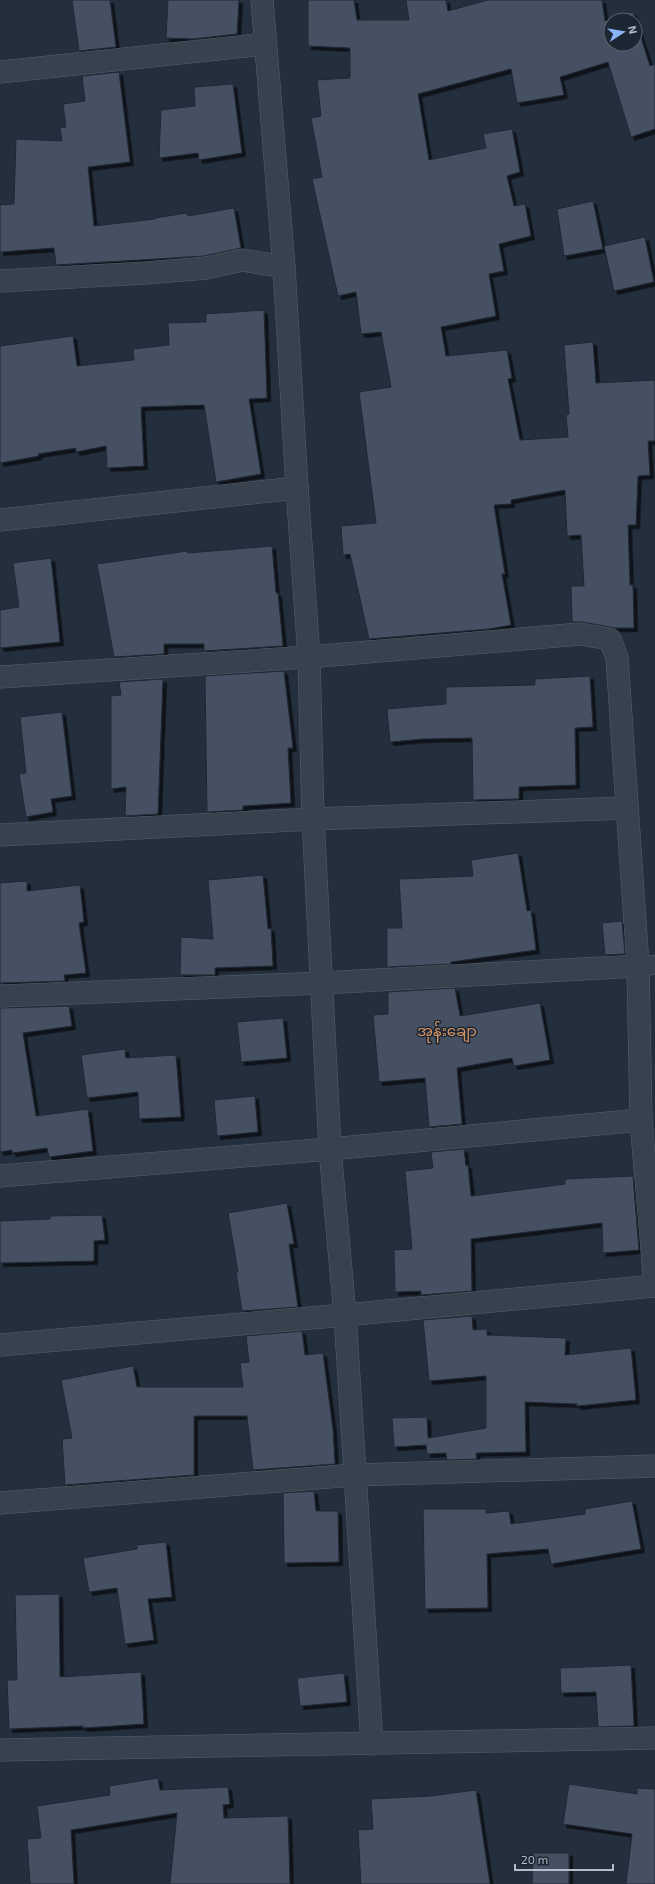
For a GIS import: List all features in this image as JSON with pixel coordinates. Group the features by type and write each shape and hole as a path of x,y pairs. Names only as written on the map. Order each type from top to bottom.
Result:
{"street":[{"path":"262,0 284,267 309,657 313,819 330,1149 345,1315 372,1744"},
{"path":"0,72 265,44"},
{"path":"0,281 145,274 206,268 242,260 284,267"},
{"path":"0,520 297,488"},
{"path":"0,678 309,657 580,634 610,639 617,658 627,808 647,965 641,1120 655,1286 0,1345"},
{"path":"0,835 313,819 627,808"},
{"path":"0,996 322,983 647,965"},
{"path":"0,1176 330,1149 641,1120"},
{"path":"0,1503 354,1475 655,1466"},
{"path":"0,1750 655,1738"}],"building":[{"path":"72,0 110,0 116,47 79,51"},
{"path":"168,0 239,0 237,34 193,39 166,38"},
{"path":"308,0 354,0 357,20 409,20 406,0 446,0 448,11 488,0 602,0 604,12 603,52 643,52 643,44 650,66 655,64 655,129 631,137 608,62 560,77 564,95 517,103 511,69 418,94 429,160 486,148 483,134 512,129 520,172 507,176 514,206 525,204 531,236 499,244 504,271 489,274 496,316 441,327 446,356 507,350 512,378 508,379 520,440 568,437 566,415 569,414 564,345 593,342 596,383 655,380 655,441 648,441 650,475 638,476 636,525 628,525 630,585 633,585 634,628 616,628 582,622 572,622 571,586 584,586 581,535 567,536 565,490 511,500 511,504 494,505 505,574 502,574 511,625 489,629 369,639 350,554 343,555 341,526 376,523 359,392 391,387 381,332 361,334 356,292 338,296 312,179 322,177 311,118 321,116 317,80 350,78 350,48 308,46"},
{"path":"119,72 130,162 88,167 94,226 155,219 187,213 188,216 234,208 241,248 204,256 56,265 54,248 0,252 0,205 14,204 16,139 62,141 60,128 66,127 63,104 85,101 82,76"},
{"path":"233,84 242,153 199,160 198,153 159,158 161,110 195,106 194,87"},
{"path":"593,201 603,249 564,256 557,209"},
{"path":"645,237 654,282 614,291 604,246"},
{"path":"264,310 267,398 249,399 261,474 216,482 204,405 141,407 144,466 107,468 106,446 76,452 76,448 38,454 39,456 0,463 0,346 73,336 77,366 134,360 133,349 169,345 168,323 206,322 206,314"},
{"path":"272,546 283,646 204,651 204,644 164,644 164,654 114,657 97,564 187,551 188,553"},
{"path":"51,558 60,642 0,648 0,610 19,607 13,563"},
{"path":"284,671 293,748 288,748 291,803 243,806 243,810 207,812 205,676"},
{"path":"590,676 593,727 575,728 576,785 519,787 519,799 473,800 472,738 423,739 390,742 387,709 446,704 446,687 535,685 535,679"},
{"path":"163,679 158,814 125,816 126,787 111,789 111,696 121,695 119,682"},
{"path":"62,712 72,796 51,799 53,812 26,817 19,774 26,773 20,717"},
{"path":"518,853 527,911 531,910 536,950 451,962 451,964 387,967 387,928 402,928 399,879 473,876 471,860"},
{"path":"263,875 268,929 271,928 273,966 215,968 215,975 180,975 181,937 213,939 208,880"},
{"path":"27,881 27,891 80,885 84,922 79,923 86,973 64,975 65,981 0,983 0,883"},
{"path":"622,921 625,954 605,955 602,923"},
{"path":"455,988 460,1016 540,1003 550,1060 514,1066 512,1058 457,1068 462,1124 429,1127 425,1078 379,1082 373,1015 388,1014 388,992"},
{"path":"69,1006 72,1026 23,1033 36,1116 88,1109 93,1151 49,1157 47,1148 12,1153 12,1150 0,1152 0,1008"},
{"path":"283,1018 287,1058 241,1062 237,1022"},
{"path":"125,1049 126,1058 176,1055 181,1117 139,1119 138,1092 87,1098 81,1055"},
{"path":"255,1096 258,1132 217,1136 214,1100"},
{"path":"464,1149 466,1166 468,1165 471,1196 565,1184 565,1179 633,1176 639,1250 603,1253 602,1223 471,1239 472,1291 421,1295 421,1291 395,1292 394,1250 412,1249 405,1171 433,1168 431,1152"},
{"path":"287,1203 294,1244 289,1244 298,1307 242,1311 236,1272 238,1272 228,1213"},
{"path":"102,1215 105,1240 94,1241 94,1261 0,1263 0,1221 50,1219 50,1216"},
{"path":"472,1316 473,1330 487,1329 487,1335 566,1338 565,1355 631,1348 636,1400 577,1406 577,1404 525,1402 526,1452 476,1453 477,1459 447,1460 446,1453 427,1454 426,1445 394,1447 392,1418 427,1417 428,1438 486,1428 486,1376 429,1381 423,1320"},
{"path":"302,1331 305,1355 323,1353 333,1430 335,1464 253,1470 247,1416 194,1416 194,1475 65,1485 62,1439 72,1438 61,1380 133,1366 137,1387 243,1387 240,1363 249,1362 246,1336"},
{"path":"314,1491 316,1511 338,1511 339,1562 284,1563 283,1493"},
{"path":"632,1501 641,1549 551,1564 548,1549 487,1554 488,1608 425,1609 423,1509 486,1509 486,1513 509,1511 511,1524 585,1514 585,1509"},
{"path":"166,1542 172,1597 148,1599 154,1640 125,1644 117,1588 89,1592 83,1558 137,1549 137,1545"},
{"path":"59,1594 60,1677 141,1672 144,1724 83,1728 83,1726 9,1729 7,1680 17,1680 15,1595"},
{"path":"631,1665 634,1726 598,1727 596,1692 561,1693 560,1668"},
{"path":"344,1673 347,1702 300,1706 297,1678"},
{"path":"158,1778 160,1790 228,1787 230,1804 223,1805 224,1818 288,1816 290,1884 170,1884 177,1813 71,1830 74,1884 30,1884 27,1839 41,1838 37,1806 110,1795 109,1786"},
{"path":"569,1784 637,1794 637,1788 655,1789 655,1884 626,1884 632,1834 563,1824"},
{"path":"476,1790 490,1884 361,1884 358,1830 373,1829 371,1799 430,1796"},
{"path":"533,1853 569,1853 569,1884 532,1884"}],"district":[{"name":"အုန်းချော","path":"447,1030"}]}
